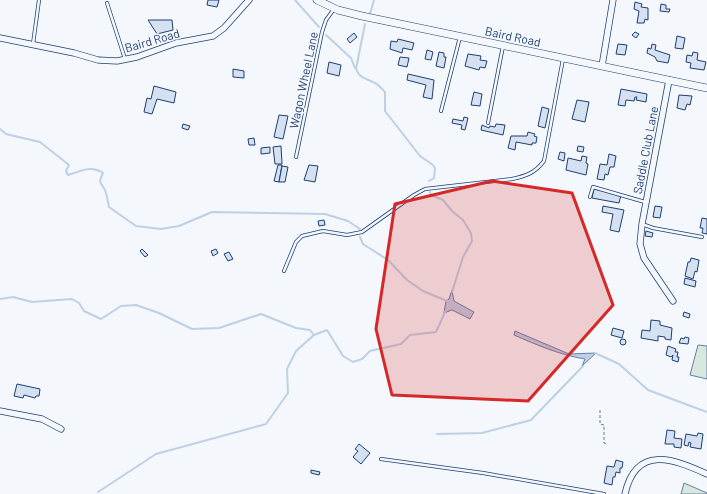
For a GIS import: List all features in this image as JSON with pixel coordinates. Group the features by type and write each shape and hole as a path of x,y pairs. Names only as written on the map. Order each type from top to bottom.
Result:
{"street":[{"name":"Baird Road","path":"0,38 98,60 125,59 137,57 176,43 213,36 224,28 249,0"},
{"name":"Baird Road","path":"317,0 334,9 362,16 707,88"},
{"path":"602,66 613,0"},
{"name":"Saddle Club Lane","path":"669,80 642,224 640,244 644,258 673,301"},
{"path":"0,411 42,419 61,429"},
{"path":"625,494 627,486 638,469 646,463 656,459 680,462 707,474"}],"lane":[{"path":"33,45 39,0"},
{"path":"107,4 125,59"},
{"name":"Wagon Wheel Lane","path":"296,157 322,32 326,20 334,9"},
{"path":"441,111 460,37"},
{"path":"488,123 503,46"},
{"path":"284,272 296,242 302,236 323,231 347,235 362,232 414,195 425,189 512,179 525,176 538,169 544,161 563,58"},
{"path":"590,197 593,187 646,202"},
{"path":"642,224 653,228 702,237"},
{"path":"381,459 483,473 604,494"}],"path":[{"path":"600,410 600,424 604,425 604,443 607,444"}],"highlighted area":[{"path":"492,181 572,193 613,305 528,401 392,395 376,329 395,204"}],"shaded area":[{"path":"698,345 707,346 707,379 690,375"},
{"path":"684,483 707,493 707,494 681,494"}],"water":[{"path":"452,290 454,301 474,312 470,319 452,310 444,313 446,301 449,299"},
{"path":"515,331 569,354 596,353 582,366 585,359 540,346 514,335"}],"building":[{"path":"208,0 219,0 217,7 207,5"},
{"path":"635,2 642,4 641,7 648,8 648,20 645,19 644,23 637,23 639,11 634,9"},
{"path":"661,4 666,5 666,9 670,9 669,12 660,11"},
{"path":"148,20 172,20 173,30 157,34"},
{"path":"635,32 639,34 636,38 632,35"},
{"path":"354,33 357,37 350,43 347,39"},
{"path":"677,36 685,38 683,49 675,48"},
{"path":"398,39 414,43 412,50 403,48 402,53 390,49 391,41 397,42"},
{"path":"618,44 627,45 625,55 616,54"},
{"path":"652,44 656,45 655,50 670,55 668,63 657,61 655,57 647,53 648,48 651,49"},
{"path":"427,50 433,52 431,60 425,59"},
{"path":"439,52 444,53 444,57 446,57 444,68 436,66"},
{"path":"693,52 698,53 697,60 706,62 704,70 690,68 691,63 686,62 687,55 692,56"},
{"path":"468,54 481,56 480,60 487,61 485,68 480,67 479,70 465,66"},
{"path":"400,57 409,58 407,67 398,65"},
{"path":"329,62 341,65 339,76 327,73"},
{"path":"233,69 244,71 244,78 233,77"},
{"path":"408,74 434,80 432,99 423,97 426,85 407,80"},
{"path":"154,86 176,92 174,103 157,99 152,114 144,112 147,98 151,99"},
{"path":"621,89 647,94 646,102 636,100 637,97 635,97 634,101 626,100 625,106 618,105"},
{"path":"474,92 482,94 480,106 471,105"},
{"path":"679,95 692,96 690,105 687,104 685,110 677,108"},
{"path":"577,100 589,102 585,122 572,119"},
{"path":"542,107 549,109 545,128 538,126"},
{"path":"279,115 288,116 283,139 274,137"},
{"path":"464,117 468,118 465,130 461,129 462,125 452,123 453,119 463,121"},
{"path":"183,124 190,126 188,130 182,128"},
{"path":"496,124 505,125 503,135 481,130 482,125 489,128 490,126 495,127"},
{"path":"528,132 535,134 534,136 537,137 536,143 532,143 532,145 516,142 515,150 508,148 511,136 527,136"},
{"path":"254,138 255,145 249,145 248,139"},
{"path":"281,146 282,164 275,164 273,147"},
{"path":"578,146 584,147 583,152 577,151"},
{"path":"270,147 270,153 261,154 261,148"},
{"path":"560,152 565,153 564,161 558,159"},
{"path":"609,154 616,156 614,167 610,167 608,175 605,174 604,180 597,179 600,164 607,165"},
{"path":"582,156 587,157 586,163 588,164 586,175 566,170 568,158 581,161"},
{"path":"278,165 282,165 279,182 274,181"},
{"path":"309,165 318,166 315,182 304,180"},
{"path":"282,166 288,167 285,182 279,182"},
{"path":"594,189 621,195 619,203 592,198"},
{"path":"603,206 624,210 619,232 610,230 613,214 602,212"},
{"path":"655,206 662,207 660,218 653,217"},
{"path":"702,218 707,219 707,234 702,233 703,228 700,228"},
{"path":"324,220 325,225 319,226 318,221"},
{"path":"646,231 653,233 652,237 645,236"},
{"path":"142,249 148,255 145,257 140,251"},
{"path":"216,249 218,253 213,256 211,251"},
{"path":"229,252 233,259 228,261 224,254"},
{"path":"691,258 699,260 697,272 695,271 693,279 685,276 688,262 690,262"},
{"path":"685,278 696,281 695,287 684,284"},
{"path":"684,312 690,314 689,318 683,316"},
{"path":"651,320 660,321 660,325 672,328 671,340 658,336 658,341 641,338 642,330 650,331"},
{"path":"613,328 624,331 622,338 611,335"},
{"path":"685,337 689,338 688,344 679,343 681,338 684,339"},
{"path":"623,339 626,342 623,345 620,342"},
{"path":"668,346 676,349 675,352 678,352 678,362 672,360 673,355 671,357 666,355"},
{"path":"17,384 40,389 39,396 36,396 35,398 24,395 23,398 14,396"},
{"path":"667,430 675,431 674,438 682,439 681,448 674,447 674,444 665,444"},
{"path":"698,433 703,434 701,449 690,447 691,443 689,442 688,446 684,445 686,434 697,436"},
{"path":"359,444 370,453 361,464 353,457 358,451 355,449"},
{"path":"616,460 623,462 622,468 620,468 620,473 616,472 615,477 613,477 612,485 604,483 607,466 614,467"},
{"path":"311,470 320,472 319,475 311,473"}],"waterway":[{"path":"295,0 319,27"},
{"path":"370,14 374,0"},
{"path":"365,24 356,69 361,77 376,84 385,92 385,111 420,156 435,168 434,178 429,181"},
{"path":"326,35 351,58 355,68"},
{"path":"0,129 6,134 40,142 69,165 66,171 68,175 90,169 103,173 100,182 106,192 109,207 136,226 161,229 179,226 212,212 325,214 348,221 360,229"},
{"path":"430,192 431,195 443,200 452,211 463,220 471,233 472,241 463,257 452,292"},
{"path":"360,237 363,244 388,260 407,280 423,291 447,301"},
{"path":"0,299 13,297 32,302 72,299 79,303 84,311 101,319 121,306 136,305 159,313 192,329 219,328 261,314 296,328 310,330 314,335"},
{"path":"98,492 156,454 266,424 288,393 287,369 296,351 314,335 327,330 343,356 353,362 362,359 370,351 401,344 410,335 436,332 446,310"},
{"path":"595,353 619,364 648,390 707,412"},
{"path":"437,434 482,433 531,420 583,366"}]}
